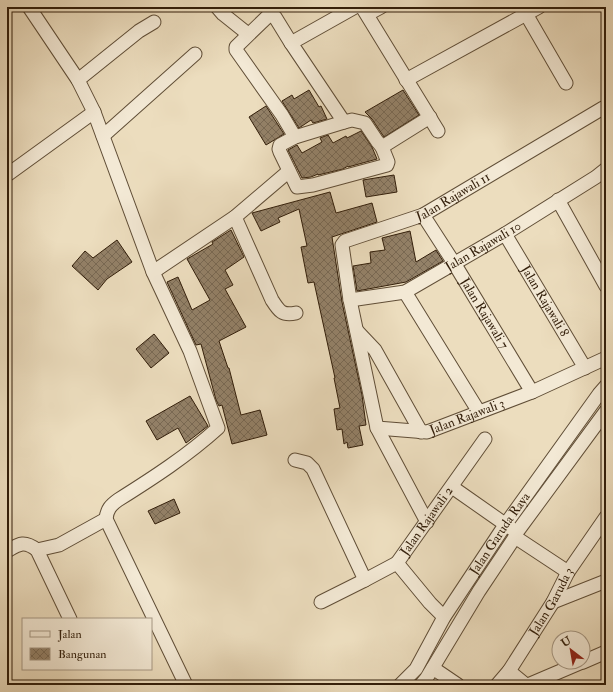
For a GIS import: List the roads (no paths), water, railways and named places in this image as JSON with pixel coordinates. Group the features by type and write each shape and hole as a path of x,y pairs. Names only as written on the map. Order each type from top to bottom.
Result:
{"street":[{"path":"29,7 78,80 94,112 153,272 190,351 218,428 164,470 114,502 106,512 106,519 186,685"},
{"path":"217,7 223,14 248,34"},
{"path":"291,43 355,7"},
{"path":"382,7 365,11 438,131"},
{"path":"406,80 524,10 539,7"},
{"path":"524,10 566,83"},
{"path":"295,137 282,115 236,50 238,44 268,16 271,15 275,17 344,122"},
{"path":"78,80 154,22"},
{"path":"103,136 195,54"},
{"name":"Jalan Rajawali 11","path":"350,300 342,245 343,243 422,215 603,108 606,108"},
{"path":"7,175 94,112"},
{"path":"382,147 430,117"},
{"path":"352,120 365,123 382,147 388,162 387,165 313,185 297,187 279,149 280,145 295,137 352,120"},
{"name":"Jalan Rajawali 10","path":"350,300 405,292 505,234 596,177 606,169"},
{"path":"153,272 235,216 289,171"},
{"path":"558,200 606,286"},
{"name":"Jalan Rajawali 7","path":"422,215 454,264 532,392"},
{"path":"235,216 272,300 280,311 289,314 296,313"},
{"name":"Jalan Rajawali 8","path":"505,234 585,368"},
{"path":"405,292 478,412"},
{"path":"350,300 377,428 426,522"},
{"path":"356,329 375,350 421,432"},
{"name":"Jalan Rajawali 3","path":"377,428 427,432 532,392 606,358"},
{"path":"364,368 371,364 377,363 384,365"},
{"name":"Jalan Garuda Raya","path":"400,685 416,669 444,617 505,525 606,386"},
{"name":"Jalan Garuda Raya","path":"421,685 433,668 479,591 516,535 606,411"},
{"name":"Jalan Rajawali 2","path":"444,617 396,563 485,439"},
{"path":"295,460 307,463 313,469 365,580"},
{"path":"452,486 505,525 516,535 568,572"},
{"name":"Jalan Garuda 3","path":"497,685 509,671 553,602 568,572 606,517"},
{"path":"37,550 59,545 106,519"},
{"path":"7,551 20,544 29,544 37,550 70,618"},
{"path":"321,602 396,563"},
{"path":"553,602 606,581"},
{"path":"591,658 606,652"},
{"path":"433,668 458,685"},
{"path":"509,671 527,685 563,670"}]}
